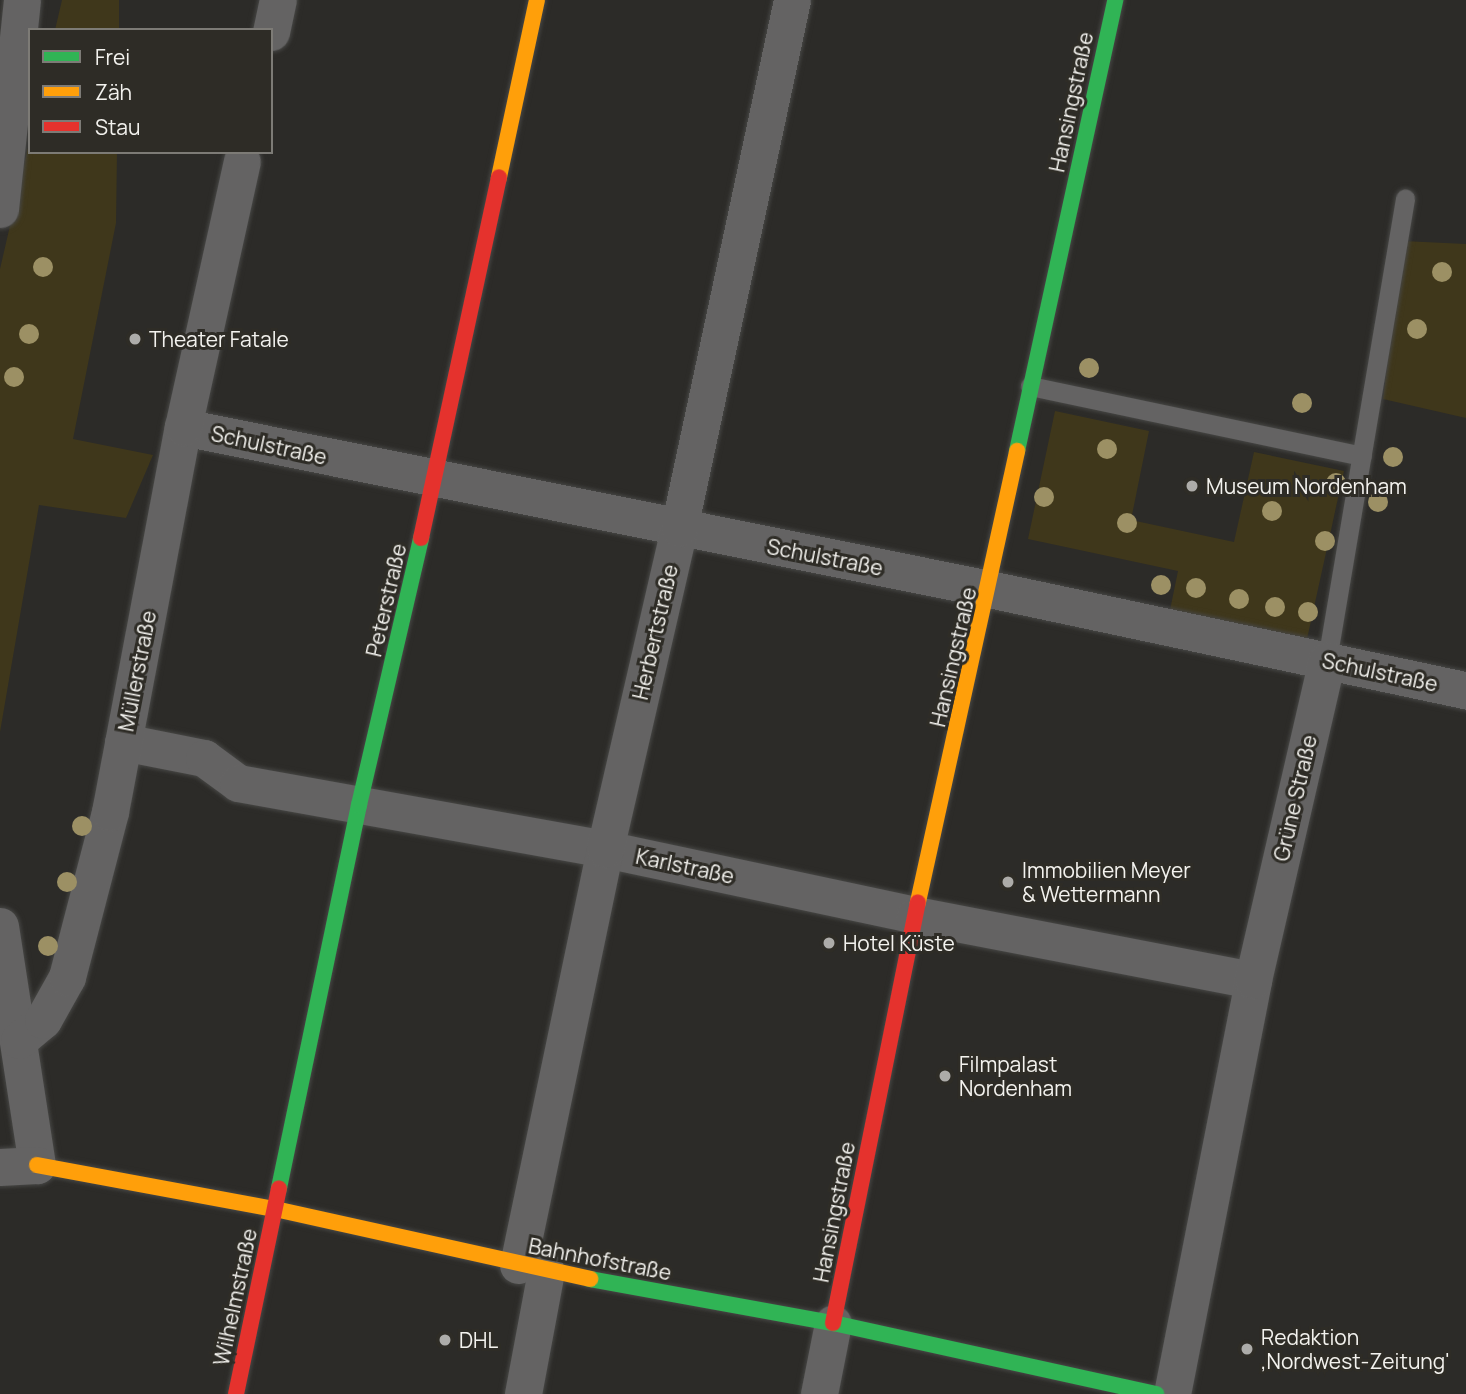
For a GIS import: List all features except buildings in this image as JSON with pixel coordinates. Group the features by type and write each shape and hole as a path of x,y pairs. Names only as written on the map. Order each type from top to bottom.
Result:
{"street":[{"path":"0,209 22,0"},
{"path":"272,28 278,0"},
{"name":"Peterstraße","path":"275,1209 359,805 435,480 537,0"},
{"name":"Herbertstraße","path":"523,1394 532,1268 605,849 679,528 792,0"},
{"name":"Hansingstraße","path":"833,1323 915,915 989,589 1030,386 1115,0"},
{"name":"Müllerstraße","path":"19,1040 43,1020 66,978 110,812 183,427 242,162"},
{"name":"Schulstraße","path":"183,427 435,480 989,589 1466,690"},
{"name":"Grüne Straße","path":"1172,1394 1253,980 1327,660"},
{"name":"Karlstraße","path":"123,742 204,758 237,783 605,849 915,915 1253,980"},
{"path":"0,926 37,1165 0,1167"},
{"name":"Bahnhofstraße","path":"37,1165 275,1209 532,1268 833,1323 1156,1394"},
{"name":"Wilhelmstraße","path":"236,1394 275,1209"},
{"path":"819,1394 833,1323"}],"lane":[{"name":"Grüne Straße","path":"1327,660 1405,199"},
{"path":"1030,386 1362,456"}],"shaded area":[{"path":"62,0 119,0 119,28 55,28"},
{"path":"28,148 28,154 117,154 116,223 73,439 153,455 126,518 39,505 0,732 0,269"},
{"path":"1403,241 1466,244 1466,418 1383,399"},
{"path":"1055,411 1149,431 1131,520 1234,542 1254,452 1344,471 1307,639 1170,610 1178,571 1028,539"}],"traffic: fast":[{"path":"1017,451 1115,0"},
{"path":"279,1188 359,805 421,538"},
{"path":"590,1279 833,1323 1156,1394"}],"traffic: slow":[{"path":"499,177 537,0"},
{"path":"918,902 1017,451"},
{"path":"37,1165 275,1209 590,1279"}],"traffic: jam":[{"path":"421,538 499,177"},
{"path":"833,1323 918,902"},
{"path":"236,1394 279,1188"}],"place":[{"name":"Theater Fatale","path":"135,339"},
{"name":"Museum Nordenham","path":"1192,486"},
{"name":"Immobilien Meyer & Wettermann","path":"1008,882"},
{"name":"Hotel Küste","path":"829,943"},
{"name":"Filmpalast Nordenham","path":"945,1076"},
{"name":"DHL","path":"445,1340"},
{"name":"Redaktion ,Nordwest-Zeitung'","path":"1247,1349"}]}
